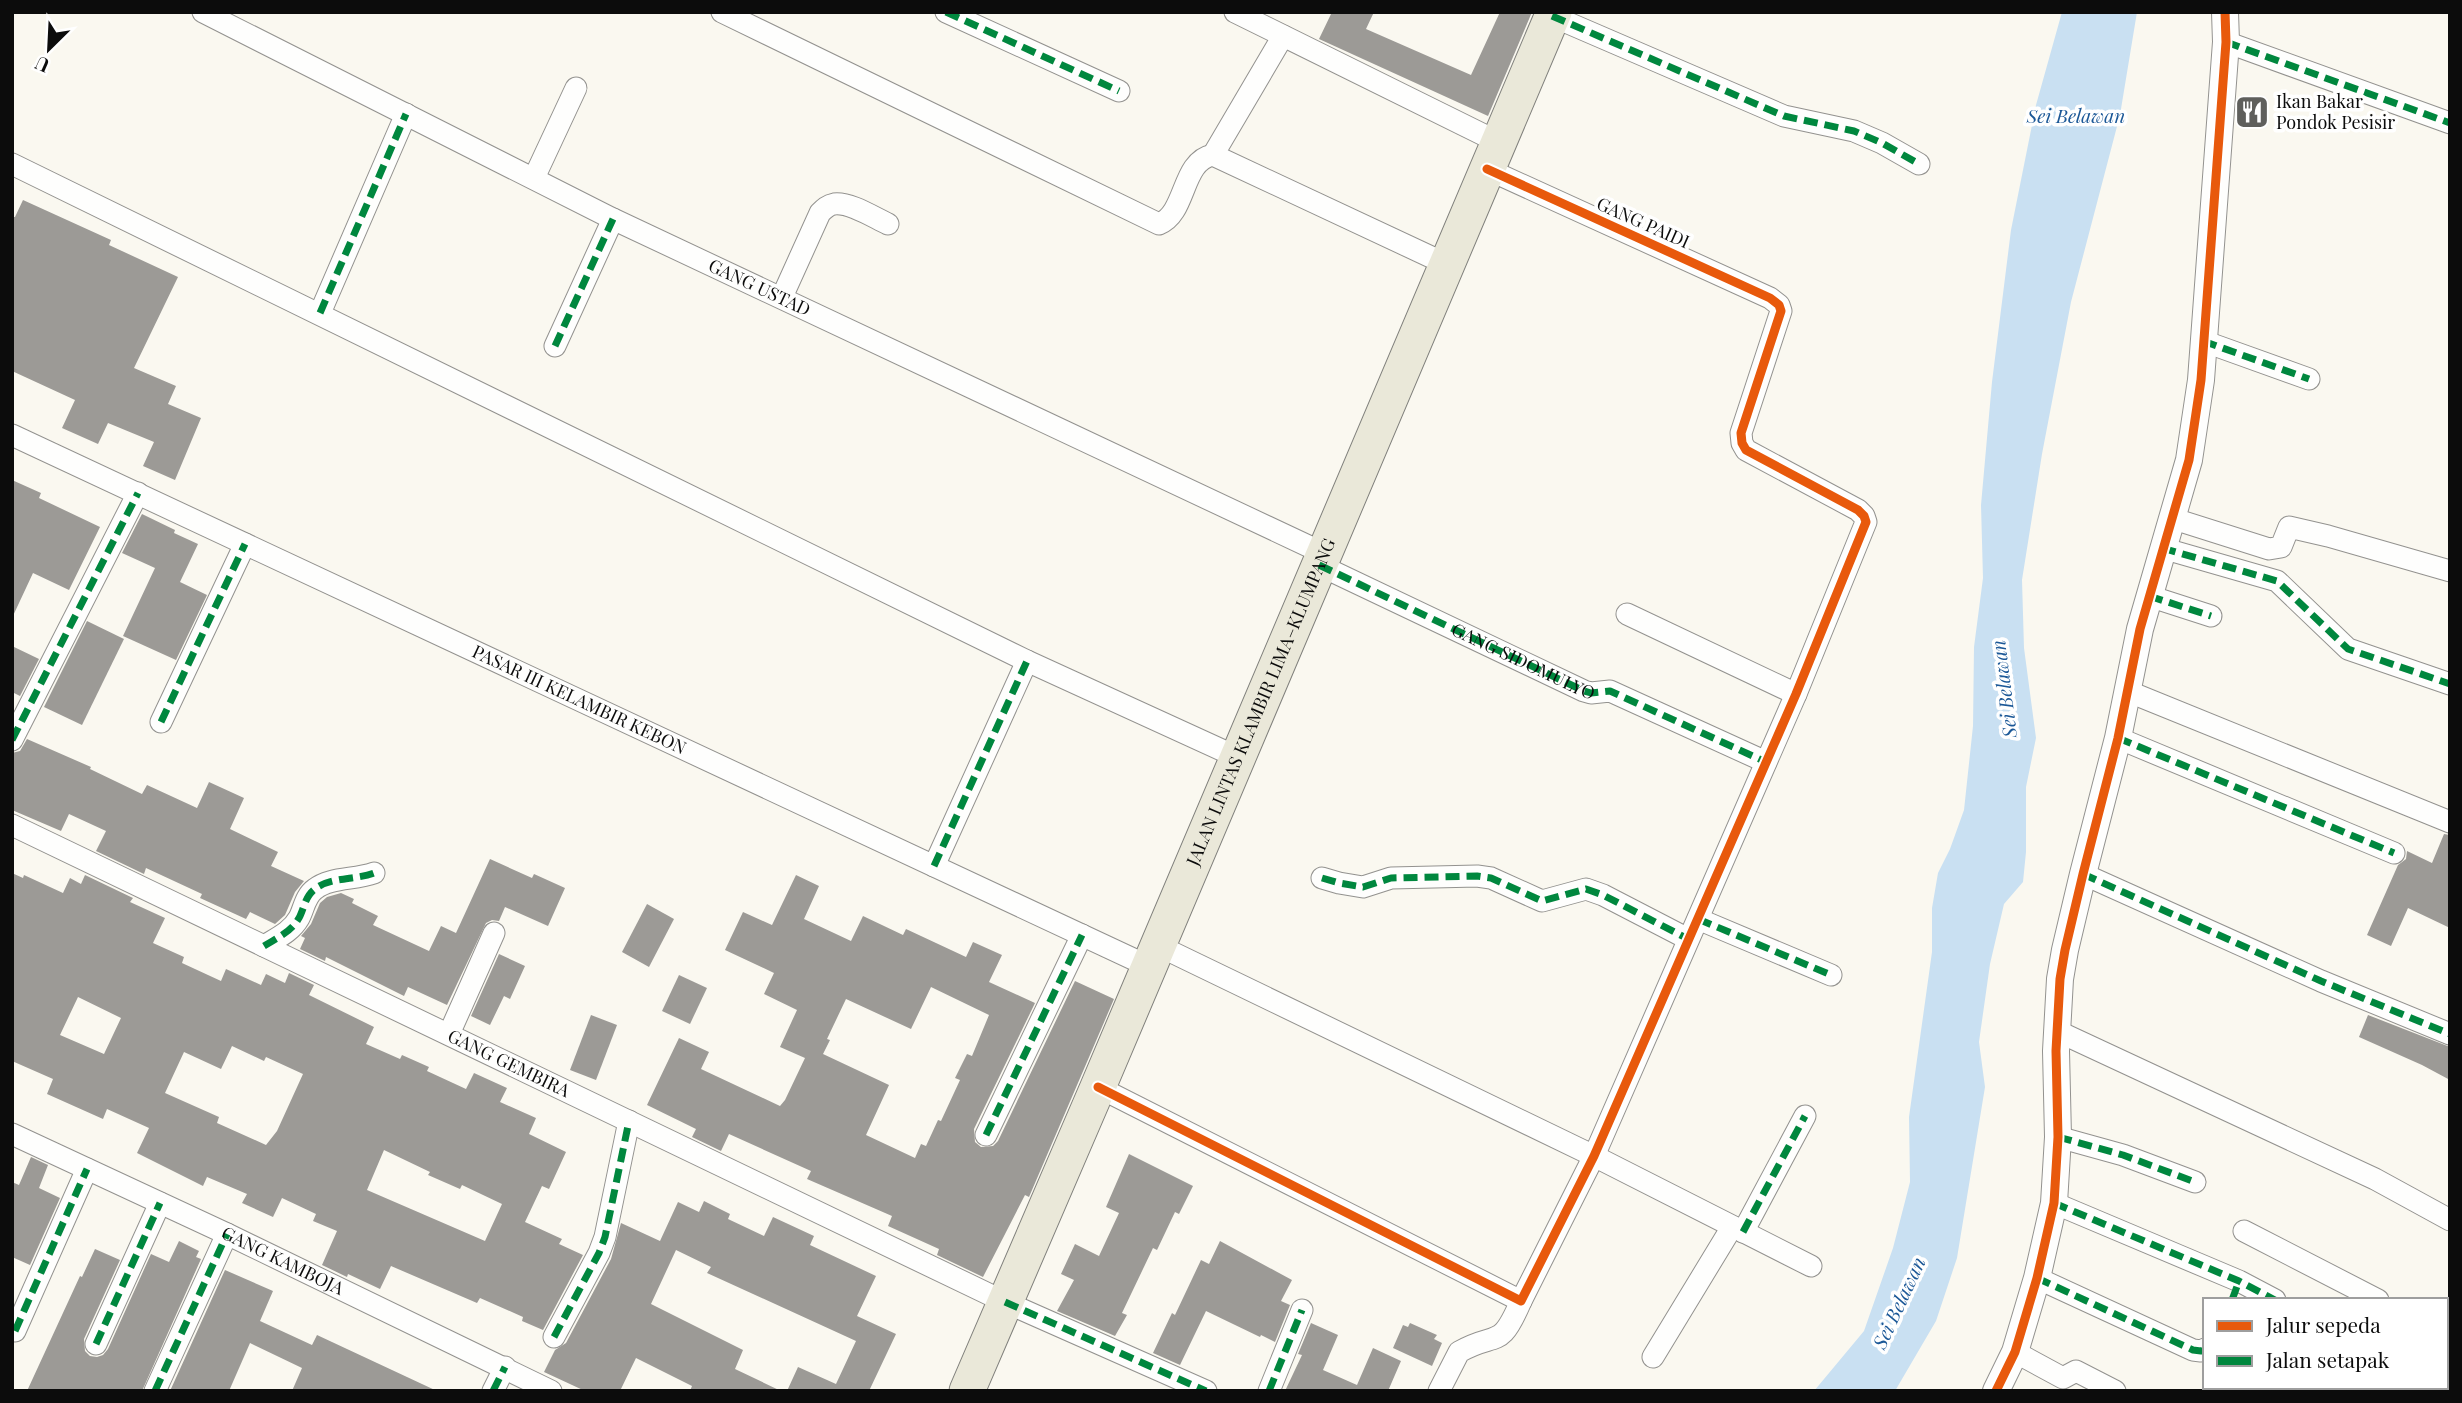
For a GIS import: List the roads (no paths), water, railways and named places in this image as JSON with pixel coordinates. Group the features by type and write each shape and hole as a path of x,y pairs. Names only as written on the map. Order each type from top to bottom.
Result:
{"main road":[{"name":"JALAN LINTAS KLAMBIR LIMA–KLUMPANG","path":"967,1391 1553,14"}],"street":[{"name":"GANG USTAD","path":"203,12 613,219 782,297 1321,559"},
{"path":"722,12 1159,224 1170,217 1196,166 1213,155 1446,264"},
{"path":"946,12 1119,91"},
{"name":"GANG PAIDI","path":"1235,12 1283,36 1492,156 1779,305 1781,312 1741,433 1742,443 1746,450 1858,510 1866,523 1796,694"},
{"path":"1996,1391 2015,1352 2037,1278 2054,1203 2058,1137 2057,1031 2060,979 2082,874 2118,738 2140,629 2189,460 2194,432 2201,380 2226,42 2225,12"},
{"path":"1553,14 1784,116 1854,131 1919,164"},
{"path":"1213,155 1283,36"},
{"path":"2226,42 2450,123"},
{"path":"534,178 576,88"},
{"path":"320,313 406,114"},
{"path":"12,164 1027,662 1237,757"},
{"path":"782,297 820,213 829,205 837,203 888,224"},
{"path":"555,346 613,219"},
{"path":"2203,341 2309,379"},
{"name":"PASAR III KELAMBIR KEBON","path":"12,435 1082,935 1152,956"},
{"path":"12,740 138,493"},
{"path":"2171,518 2269,549 2281,547 2288,527 2450,571"},
{"path":"161,722 245,544"},
{"path":"2162,548 2277,581 2348,649 2450,684"},
{"name":"GANG SIDOMULYO","path":"1321,559 1573,686 1591,693 1610,691 1766,762"},
{"path":"2149,596 2211,616"},
{"path":"1439,1391 1459,1352 1503,1336 1511,1326 1594,1156 1796,694 1628,614"},
{"path":"933,866 1027,662"},
{"path":"2127,691 2450,822"},
{"path":"2118,738 2394,853"},
{"name":"GANG GEMBIRA","path":"12,825 1005,1302 1206,1391"},
{"path":"264,946 294,925 314,889 324,884 374,873"},
{"path":"2082,874 2321,981 2450,1034"},
{"path":"1322,878 1363,887 1391,878 1477,876 1491,878 1542,901 1586,889 1688,939"},
{"path":"1698,919 1831,975"},
{"path":"449,1034 494,933"},
{"path":"986,1135 1082,935"},
{"path":"1152,956 1594,1156 1811,1266"},
{"path":"2057,1031 2375,1179 2450,1220"},
{"path":"1098,1087 1521,1301"},
{"path":"1653,1357 1738,1230 1805,1116"},
{"path":"554,1337 599,1253 608,1224 629,1121"},
{"name":"GANG KAMBOJA","path":"12,1134 227,1234 551,1391"},
{"path":"2058,1137 2123,1155 2195,1182"},
{"path":"15,1331 87,1169"},
{"path":"96,1344 160,1203"},
{"path":"2054,1203 2236,1290 2267,1298"},
{"path":"2244,1231 2374,1298"},
{"path":"155,1391 227,1234"},
{"path":"2037,1278 2193,1350 2203,1350"},
{"path":"1269,1391 1302,1310"},
{"path":"2015,1352 2063,1378 2076,1371 2115,1391"},
{"path":"493,1391 505,1367"}],"water":[{"name":"Sei Belawan","path":"2062,12 2137,12 2120,115 2071,302 2042,454 2022,580 2024,648 2036,738 2026,787 2026,852 2023,882 2004,904 1990,964 1979,1042 1985,1087 1957,1258 1936,1321 1895,1391 1814,1391 1864,1331 1893,1248 1910,1182 1909,1117 1932,952 1932,908 1938,873 1964,810 1973,726 1974,647 1983,578 1981,505 1992,382 2011,230 2036,105"}],"place":[{"name":"Ikan Bakar Pondok Pesisir","path":"2252,112"}]}
